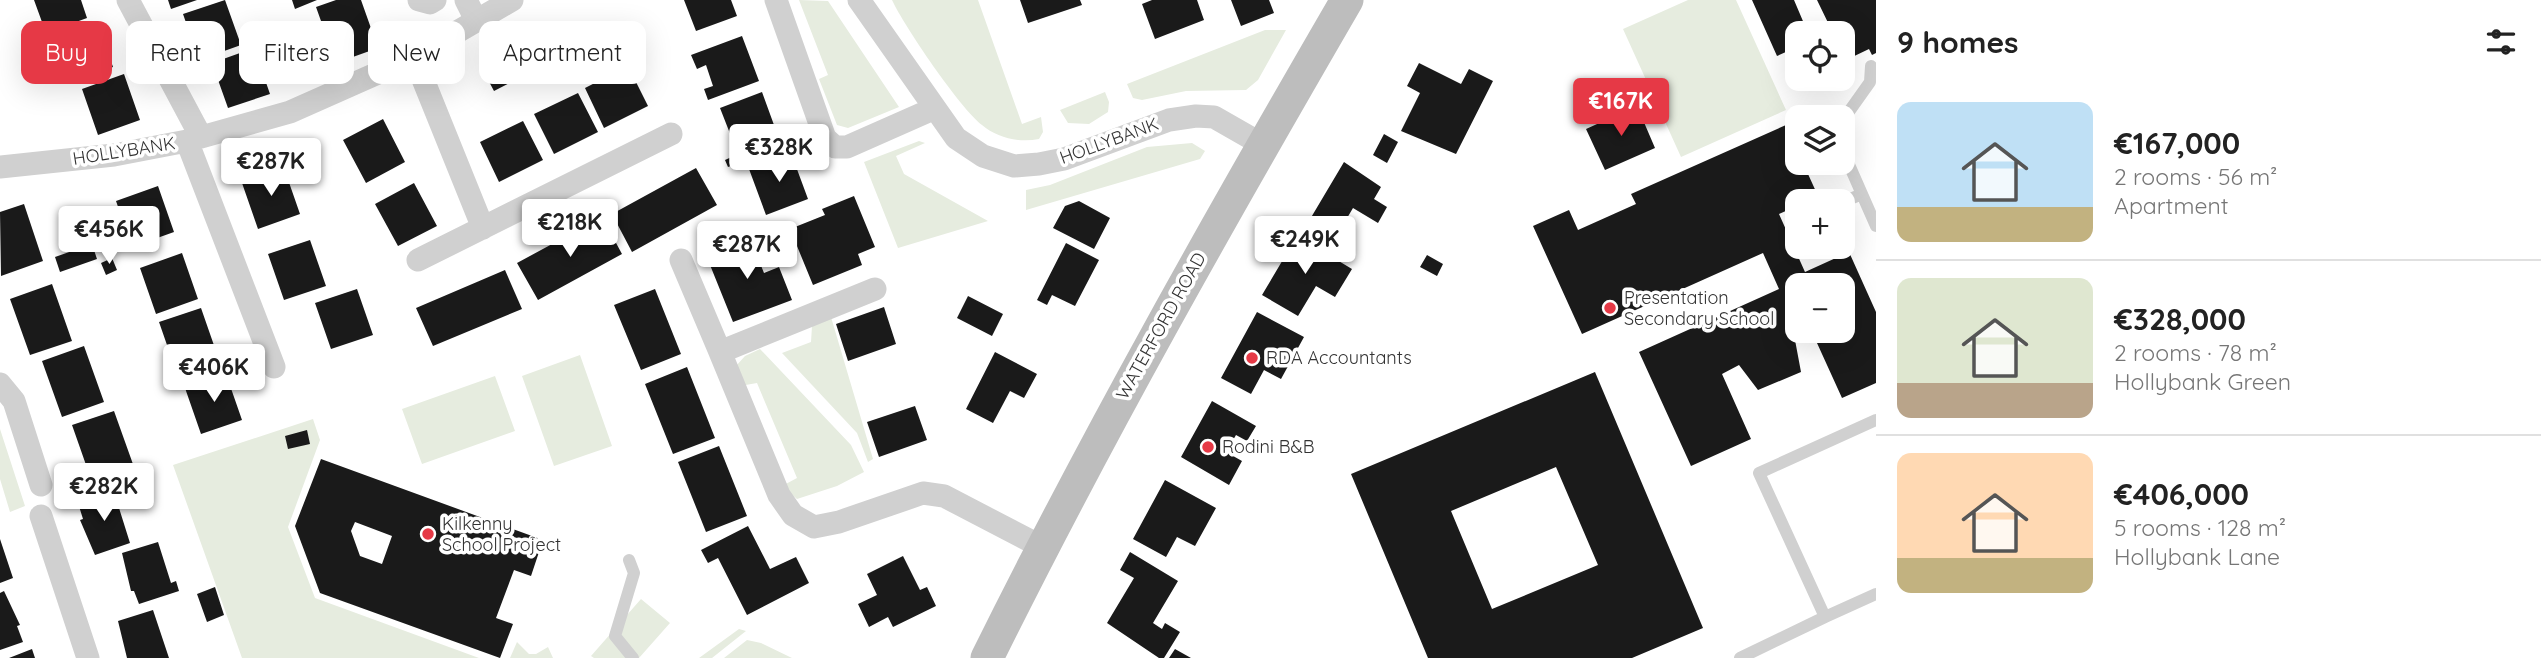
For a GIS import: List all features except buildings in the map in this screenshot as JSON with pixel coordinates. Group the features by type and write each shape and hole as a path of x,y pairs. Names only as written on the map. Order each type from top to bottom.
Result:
{"main road":[{"name":"WATERFORD ROAD","path":"987,658 1042,547 1263,145 1346,0"}],"street":[{"path":"128,0 194,139 274,367"},
{"path":"419,0 430,3 435,0"},
{"name":"HOLLYBANK","path":"471,10 512,0"},
{"path":"776,0 825,138 835,147 847,147 933,109"},
{"name":"HOLLYBANK","path":"859,0 933,109 956,138 983,156 1014,166 1064,159 1169,120 1196,116 1214,117 1263,145"},
{"name":"HOLLYBANK","path":"0,167 114,155 194,139 290,112 368,77"},
{"path":"425,84 483,228"},
{"path":"418,260 671,134"},
{"path":"681,260 779,495 793,515 814,527 839,522 923,493 944,496 1042,547"},
{"path":"720,352 875,289"},
{"path":"0,384 14,401 41,485"},
{"path":"41,516 88,658"}],"lane":[{"path":"1854,105 1870,82 1871,66"},
{"path":"1854,175 1876,226"},
{"path":"1855,197 1862,194"},
{"path":"1825,617 1759,473 1876,420"},
{"path":"629,560 634,573 615,636 633,658"},
{"path":"1740,658 1876,593"}],"shaded area":[{"path":"799,0 828,1 899,107 848,128 837,125 819,79 828,75"},
{"path":"892,0 978,0 1022,124 1041,117 1043,132 1039,139 1009,138 995,133 972,116 933,66"},
{"path":"1688,0 1736,0 1785,110 1681,157 1623,29"},
{"path":"1265,30 1286,30 1258,80 1246,90 1186,91 1142,100 1133,98 1127,84"},
{"path":"1105,92 1109,102 1108,112 1089,124 1068,123 1060,110"},
{"path":"919,141 925,143 896,156 904,174 988,221 898,248 864,162"},
{"path":"1192,143 1205,151 1200,159 1026,210 1026,190 1050,185 1147,147"},
{"path":"831,317 873,459 868,462 857,433 782,353 811,342 812,326"},
{"path":"760,349 851,445 864,472 837,486 797,499 782,486 797,478 757,383 740,386 736,366 745,356"},
{"path":"580,355 612,446 554,466 522,376"},
{"path":"495,376 515,431 422,464 402,409"},
{"path":"313,419 320,440 288,527 315,598 479,658 242,658 173,465"},
{"path":"0,429 25,506 10,512 0,479"},
{"path":"641,599 670,623 639,658 591,656"},
{"path":"739,629 746,631 712,658 699,658"},
{"path":"747,640 761,643 792,658 724,658"},
{"path":"517,642 529,654 536,654 548,647 553,658 510,658"}],"place":[{"name":"Presentation Secondary School","path":"1610,308"},
{"name":"RDA Accountants","path":"1252,358"},
{"name":"Rodini B&B","path":"1208,447"},
{"name":"Kilkenny School Project","path":"428,534"}]}
